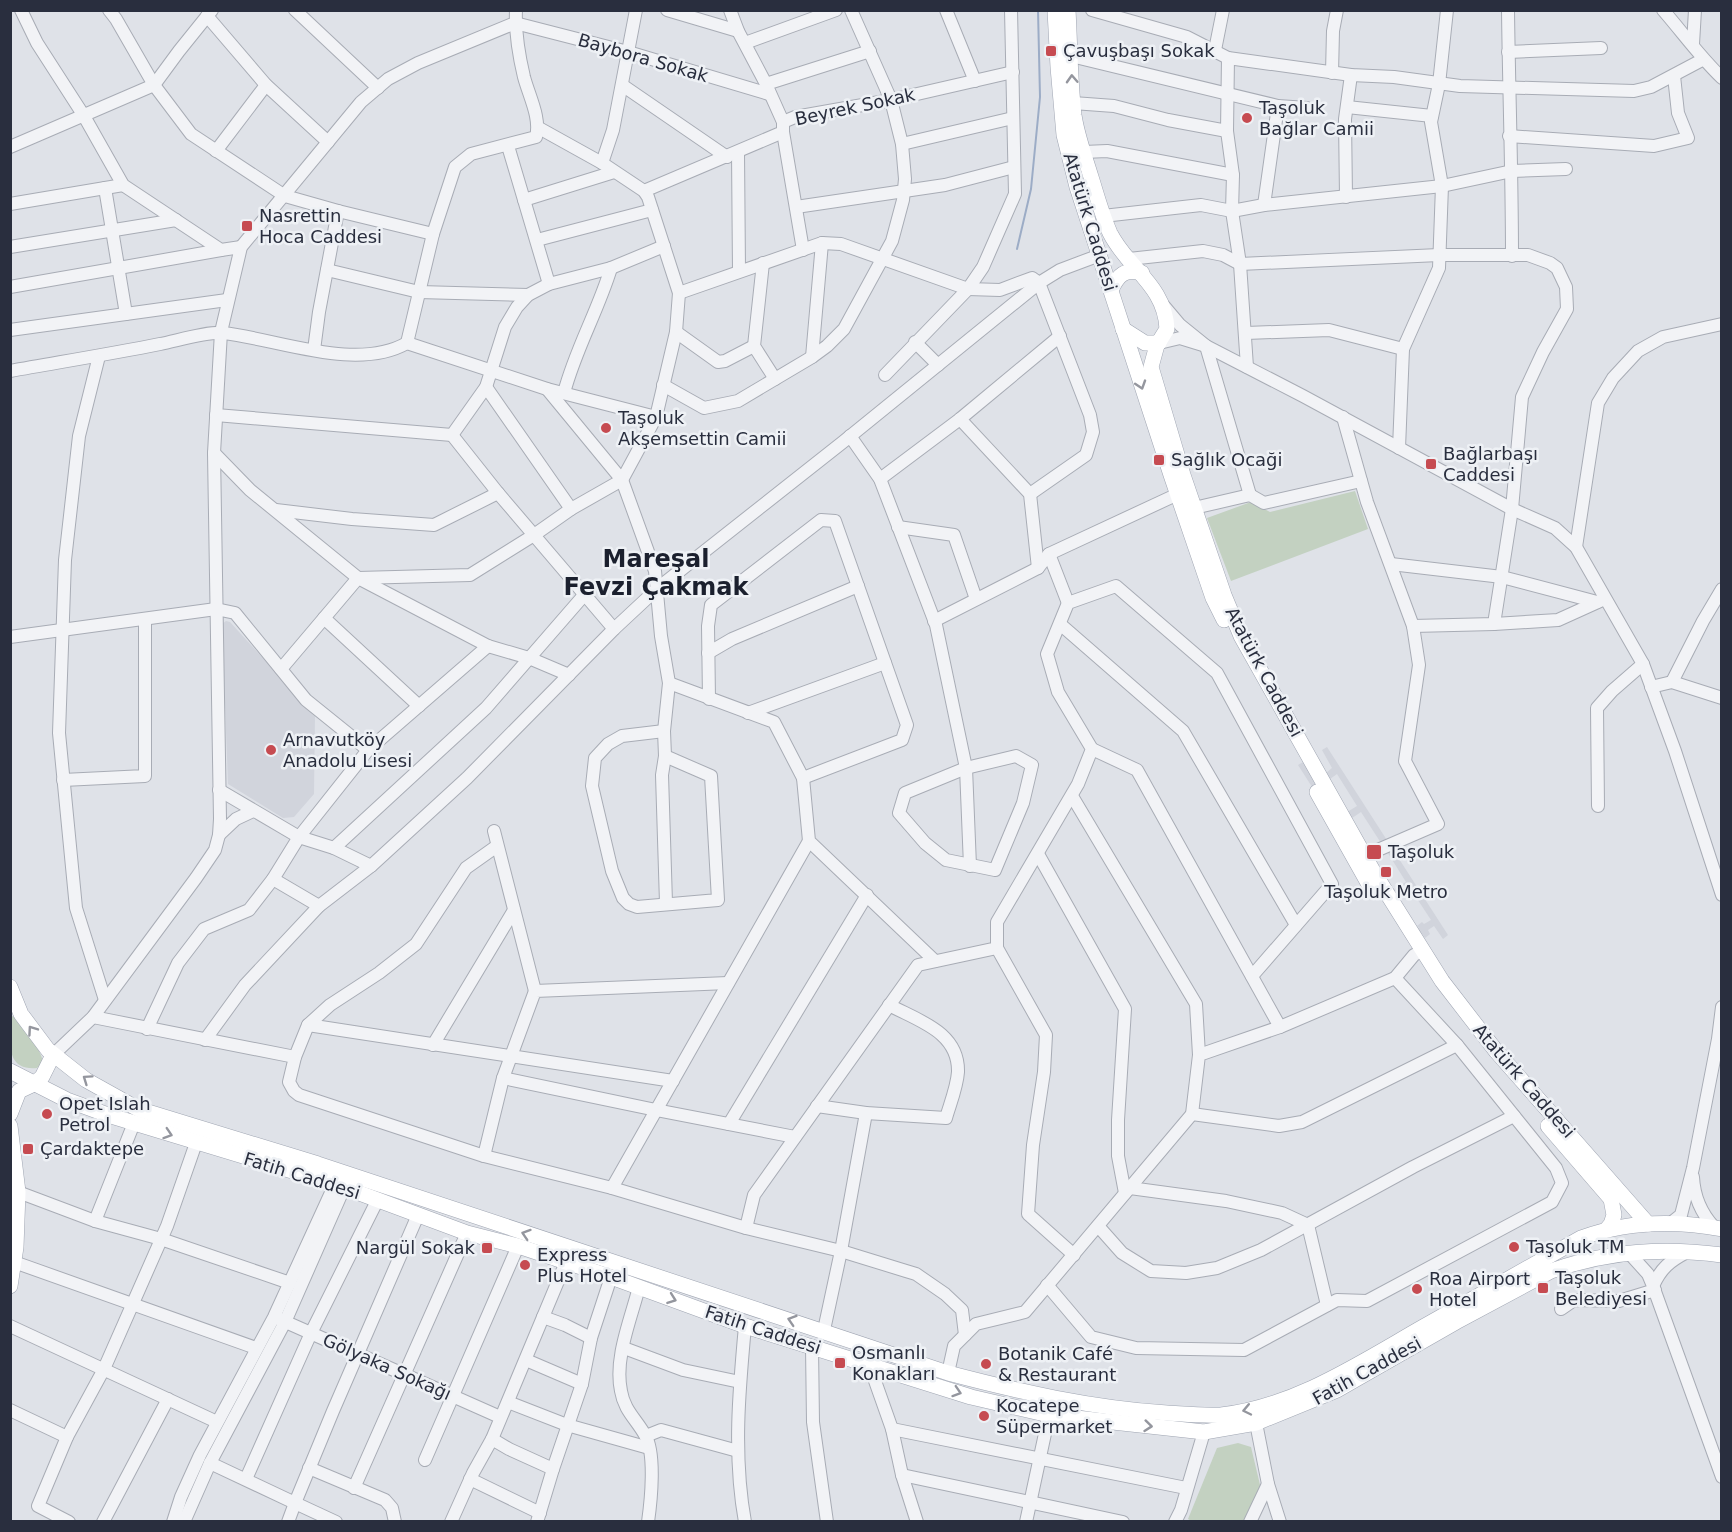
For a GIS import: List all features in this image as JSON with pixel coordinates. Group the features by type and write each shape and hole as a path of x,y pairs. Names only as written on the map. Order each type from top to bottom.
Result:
{"main road":[{"name":"Atatürk Caddesi","path":"1055,10 1065,135 1077,187 1213,598 1227,628 1355,862 1418,953 1496,1051 1648,1224"},
{"name":"Atatürk Caddesi","path":"1068,10 1073,103 1084,153 1103,216 1111,234 1163,304 1167,329 1153,355 1151,367 1194,508 1224,595 1241,636 1444,1000 1485,1052 1611,1199 1614,1215 1611,1224 1590,1239 1590,1250 1596,1257"},
{"path":"1111,290 1117,278 1122,274 1134,271 1142,273"},
{"path":"1123,329 1145,343 1159,343"},
{"name":"Fatih Caddesi","path":"12,997 21,1014 53,1055 86,1080 138,1109 298,1158 524,1234 824,1330 948,1373 1048,1397 1115,1408 1208,1415 1250,1410 1285,1399 1320,1384 1581,1238 1602,1231 1648,1224 1671,1223 1718,1228"},
{"path":"10,1114 19,1091 34,1084 42,1077 53,1055"},
{"name":"Fatih Caddesi","path":"10,1071 67,1100 134,1124 339,1186 467,1233 518,1246 611,1277 745,1326 971,1397 1049,1415 1204,1432 1256,1422 1337,1390 1456,1322 1551,1272 1596,1257 1629,1253 1671,1250 1722,1255"},
{"path":"10,1126 18,1192 14,1262 10,1286"}],"street":[{"path":"21,10 37,43 84,116 123,185 221,250"},
{"path":"109,10 154,85 191,134 285,196 433,234"},
{"path":"295,10 378,88"},
{"path":"602,163 613,130 636,10"},
{"path":"667,10 738,31"},
{"path":"730,10 738,31 768,89 783,127 803,250"},
{"path":"745,43 836,10"},
{"path":"663,385 704,408 738,401 812,357 844,329 892,241 904,191 902,144 891,100 851,10"},
{"path":"946,10 975,81"},
{"path":"885,375 968,289 983,267 1015,194 1011,10"},
{"path":"1092,10 1187,37 1228,58 1332,73 1394,77 1439,84 1634,91 1651,87 1702,60"},
{"path":"1215,50 1223,10"},
{"path":"1332,73 1336,10"},
{"path":"1399,448 1402,349 1439,268 1442,186 1431,122 1439,84 1447,10"},
{"path":"1508,10 1512,256"},
{"path":"1663,10 1692,44 1702,60 1722,78"},
{"path":"1692,44 1695,10"},
{"path":"10,147 154,85 209,14 266,86 328,142"},
{"path":"10,371 221,332 286,346 349,354 374,355 395,350 407,343 433,234 455,167 471,154 536,137 538,128 523,74 516,17 388,79 361,102 241,248 221,332 214,453 219,835 215,850 196,879 93,1017 53,1055"},
{"name":"Baybora Sokak","path":"516,17 628,52 768,89"},
{"path":"1508,52 1601,48"},
{"path":"768,89 870,51"},
{"path":"1071,56 1278,106 1306,108"},
{"path":"1228,58 1227,131 1233,175 1232,210 1240,264 1247,367"},
{"name":"Beyrek Sokak","path":"644,191 732,154 783,127 795,117 891,100 1013,72"},
{"path":"1346,197 1345,119 1351,75"},
{"path":"1509,136 1654,146 1688,138 1678,113 1674,76"},
{"path":"622,85 732,154 739,271"},
{"path":"216,151 266,86"},
{"path":"1073,103 1114,106 1168,120 1227,131"},
{"path":"1264,205 1278,106"},
{"path":"1347,107 1432,116"},
{"path":"902,144 1012,118"},
{"path":"281,669 358,578 470,575 571,509 622,480 656,417 675,332 679,293 652,210 644,191 602,163 538,128"},
{"path":"508,146 549,284"},
{"path":"1084,153 1107,151 1233,175"},
{"path":"796,207 945,185 1014,167"},
{"path":"1103,216 1166,207 1201,205 1232,210 1442,186 1512,171 1566,169"},
{"path":"524,200 614,172"},
{"path":"10,204 123,185"},
{"path":"105,188 126,314"},
{"path":"537,240 652,210"},
{"path":"314,350 338,211"},
{"path":"10,247 176,220"},
{"path":"679,293 822,243 841,244 968,289 1000,290 1032,278 1039,283 1060,336 1090,415 1092,432 1086,455 1030,494"},
{"path":"812,357 822,243"},
{"path":"452,435 486,387 505,327 517,307 528,295 549,284 611,268 664,246"},
{"path":"10,287 241,248"},
{"path":"1129,259 1203,251 1223,255 1240,264 1440,255 1528,255 1557,268 1566,287 1567,309 1522,397 1512,509 1494,624"},
{"path":"205,1040 245,985 319,906 371,866 467,778 614,629 658,588 1039,283 1060,270 1100,255"},
{"path":"763,263 754,346 775,379"},
{"path":"564,393 570,369 603,296 611,268"},
{"path":"327,270 419,292 528,295"},
{"path":"10,330 227,300"},
{"path":"1163,304 1180,325 1206,346 1250,495"},
{"path":"1576,547 1598,403 1613,378 1638,351 1663,337 1722,324"},
{"path":"1246,333 1329,330 1402,349"},
{"path":"675,332 718,362 754,346"},
{"path":"880,478 960,419 1060,336"},
{"path":"1159,343 1180,338 1206,346 1512,509 1555,528 1576,547 1601,600 1643,664 1675,751 1722,895"},
{"path":"915,342 938,365"},
{"path":"407,343 547,388 656,417"},
{"path":"99,356 79,436 65,560 59,733 76,908 105,1000"},
{"path":"486,387 571,509"},
{"path":"547,388 622,480 655,571 658,588 657,602 669,683 662,775 666,903"},
{"path":"216,415 452,435 498,493 614,629"},
{"path":"1343,417 1361,481 1413,626 1419,665 1405,761 1438,824 1364,856"},
{"path":"960,419 1030,494 1038,568"},
{"path":"850,436 880,478 934,621 966,768 970,866"},
{"path":"214,453 250,490 358,578 488,646 529,658 569,675"},
{"path":"1194,508 1250,495 1264,503 1361,481"},
{"path":"275,509 352,519 434,525 498,493"},
{"path":"934,621 1038,568 1049,554 1178,494"},
{"path":"709,699 708,626 711,605 821,519 835,521 907,725 902,740 802,778"},
{"path":"898,526 954,535 976,599"},
{"path":"1049,554 1068,603 1047,654 1058,692 1092,749 1137,770 1280,1028"},
{"path":"1391,564 1502,577 1601,600"},
{"path":"708,653 732,639 858,586"},
{"path":"1068,603 1116,586 1216,673 1332,884 1252,976"},
{"path":"1672,682 1722,589"},
{"path":"334,848 486,708 585,594"},
{"path":"1413,626 1558,620 1601,600"},
{"path":"10,637 216,609 235,612 306,700 368,750"},
{"path":"324,618 419,706"},
{"path":"63,780 145,776 145,620"},
{"path":"1060,624 1183,731 1296,925"},
{"path":"147,1029 178,963 204,929 249,910 273,879 299,837 368,750 488,646"},
{"path":"748,713 885,663"},
{"path":"1598,806 1597,708 1612,691 1643,664"},
{"path":"1651,687 1672,682 1722,698"},
{"path":"612,1188 809,841 802,778 774,722 669,683"},
{"path":"664,731 622,736 608,744 595,758 592,786 612,872 623,898 637,907 718,900 711,776 665,756"},
{"path":"1074,1255 1028,1214 1033,1144 1044,1072 1046,1035 997,948 997,922 1072,796 1092,749"},
{"path":"1016,756 1032,765 1023,802 995,870 970,866 946,860 925,843 899,813 905,793 966,768 1016,756"},
{"path":"219,790 299,837 334,848 371,866"},
{"path":"948,1373 954,1346 964,1335 976,1324 1025,1312 1192,1114 1199,1055 1196,1004 1072,796"},
{"path":"219,835 236,819 253,811"},
{"path":"484,1156 503,1078 535,991 494,831"},
{"path":"809,841 935,961"},
{"path":"497,846 466,868 416,944 379,973 330,1005 308,1025 295,1057 289,1082 294,1091 300,1095 484,1156 612,1188 746,1228 841,1251 916,1274 945,1294 962,1310 964,1335"},
{"path":"1038,854 1125,1009 1118,1120 1119,1156 1127,1191"},
{"path":"273,879 319,906"},
{"path":"729,1124 867,895"},
{"path":"433,1045 514,910"},
{"path":"746,1228 754,1195 918,965 997,948"},
{"path":"1199,1055 1280,1028 1395,978 1418,953"},
{"path":"1047,1286 1091,1337 1136,1348 1244,1350 1337,1300 1367,1301 1552,1202 1562,1183 1556,1168 1456,1045 1395,978"},
{"path":"535,991 728,983"},
{"path":"818,1106 866,1113 946,1118 958,1073 955,1050 946,1037 889,1005"},
{"path":"1671,1223 1681,1215 1693,1168 1722,1007"},
{"path":"93,1017 295,1057"},
{"path":"308,1025 511,1058 673,1081"},
{"path":"1192,1114 1279,1126 1302,1122 1456,1045"},
{"path":"503,1078 795,1137"},
{"path":"824,1330 866,1113"},
{"path":"1098,1226 1122,1253 1151,1271 1186,1273 1217,1268 1262,1250 1413,1167 1514,1116"},
{"path":"95,1221 134,1124"},
{"path":"69,1521 38,1506 67,1437 104,1369 161,1239 196,1143"},
{"path":"1693,1168 1695,1193 1704,1215 1718,1228"},
{"path":"173,1521 181,1497 256,1348 280,1320 290,1283 339,1186"},
{"path":"188,1520 210,1463 280,1320 339,1186"},
{"path":"1127,1191 1227,1202 1282,1213 1308,1225"},
{"path":"18,1192 95,1221 161,1239 290,1283"},
{"path":"246,1479 311,1333 378,1199"},
{"path":"288,1521 418,1215"},
{"path":"1308,1225 1327,1305"},
{"path":"354,1488 467,1233"},
{"path":"425,1460 518,1246"},
{"path":"1654,1288 1660,1271 1689,1251"},
{"path":"1629,1253 1648,1274 1654,1288 1722,1478"},
{"path":"14,1262 256,1348"},
{"path":"454,1521 470,1479 492,1439 508,1402 566,1262"},
{"path":"470,1479 539,1517 582,1384 591,1338 611,1277"},
{"path":"639,1287 619,1374 622,1397 627,1410 648,1442 652,1492 648,1521"},
{"path":"1561,1309 1574,1300 1619,1301 1654,1288"},
{"path":"543,1317 591,1338"},
{"name":"Gölyaka Sokağı","path":"280,1320 500,1417"},
{"path":"10,1326 217,1422"},
{"path":"745,1326 740,1383 738,1451 740,1496 745,1521"},
{"path":"812,1347 813,1422 827,1521"},
{"path":"624,1348 683,1370 740,1383"},
{"path":"526,1360 582,1384"},
{"path":"869,1364 892,1429 902,1475 917,1521"},
{"path":"103,1521 168,1399"},
{"path":"508,1402 567,1425 648,1442"},
{"path":"10,1410 67,1437"},
{"path":"1026,1521 1049,1415"},
{"path":"1256,1422 1268,1484 1280,1521"},
{"path":"892,1429 1186,1488"},
{"path":"648,1442 661,1430 738,1451"},
{"path":"1174,1521 1181,1510 1204,1432"},
{"path":"492,1439 553,1469"},
{"path":"210,1463 336,1521"},
{"path":"309,1468 385,1500 392,1508 395,1521"},
{"path":"902,1475 1124,1521"},
{"path":"1250,1521 1268,1484"}],"shaded area":[{"name":"Arnavutköy Anadolu Lisesi","path":"226,621 230,622 315,715 314,794 294,817 283,818 228,784 222,624"},
{"path":"1327,747 1448,935 1443,939 1434,926 1428,930 1430,934 1425,938 1422,934 1417,938 1419,954 1298,765 1303,762 1326,773 1332,768 1322,750","holes":["1337,774 1357,806 1339,817 1330,779","1361,812 1381,843 1363,855 1343,824","1386,850 1406,882 1388,893 1375,860","1410,888 1431,920 1424,924 1422,922 1413,932 1392,899"]}],"green space":[{"path":"1355,491 1368,529 1231,581 1207,518 1251,502 1270,512"},
{"path":"10,1015 25,1028 38,1049 43,1061 37,1068 26,1068 14,1059 10,1043"},
{"path":"1238,1443 1251,1447 1261,1489 1244,1521 1193,1522 1188,1519 1217,1448"}],"waterway":[{"path":"1017,249 1031,189 1040,97 1038,10"}],"place":[{"name":"Çavuşbaşı Sokak","path":"1051,51"},
{"name":"Taşoluk Bağlar Camii","path":"1247,118"},
{"name":"Nasrettin Hoca Caddesi","path":"247,226"},
{"name":"Taşoluk Akşemsettin Camii","path":"606,428"},
{"name":"Sağlık Ocaği","path":"1159,460"},
{"name":"Bağlarbaşı Caddesi","path":"1431,464"},
{"name":"Arnavutköy Anadolu Lisesi","path":"271,750"},
{"name":"Taşoluk","path":"1374,852"},
{"name":"Taşoluk Metro","path":"1386,872"},
{"name":"Opet Islah Petrol","path":"47,1114"},
{"name":"Çardaktepe","path":"28,1149"},
{"name":"Taşoluk TM","path":"1514,1247"},
{"name":"Nargül Sokak","path":"487,1248"},
{"name":"Express Plus Hotel","path":"525,1265"},
{"name":"Taşoluk Belediyesi","path":"1543,1288"},
{"name":"Roa Airport Hotel","path":"1417,1289"},
{"name":"Osmanlı Konakları","path":"840,1363"},
{"name":"Botanik Café & Restaurant","path":"986,1364"},
{"name":"Kocatepe Süpermarket","path":"984,1416"}],"district":[{"name":"Mareşal Fevzi Çakmak","path":"656,573"}]}
